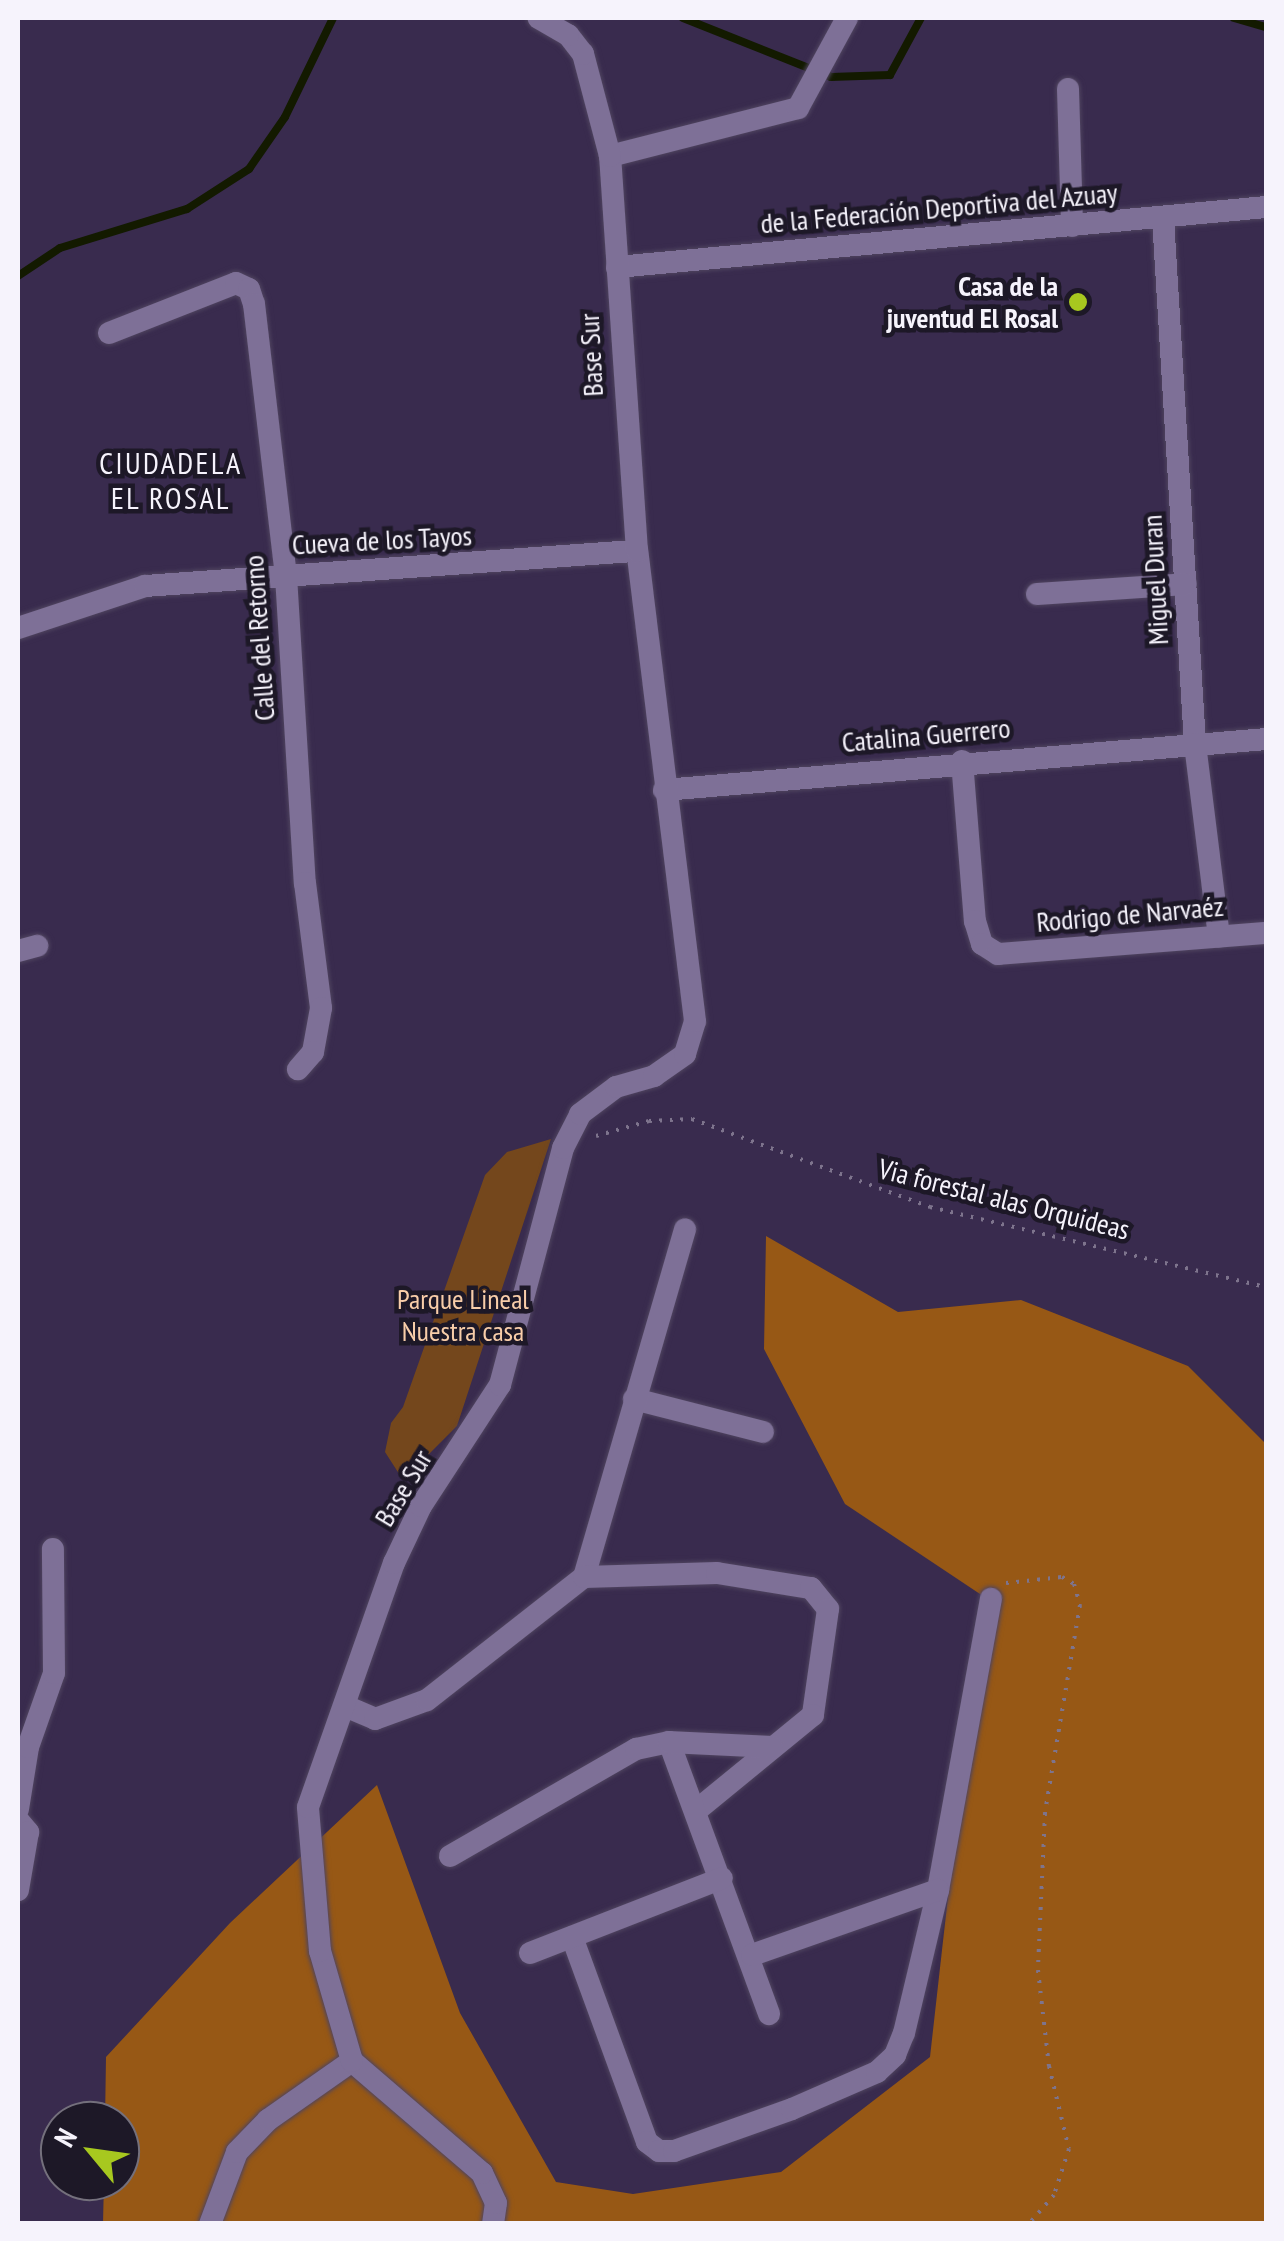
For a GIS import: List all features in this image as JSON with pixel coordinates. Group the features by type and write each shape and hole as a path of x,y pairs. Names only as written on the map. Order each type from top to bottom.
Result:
{"street":[{"name":"Base Sur","path":"352,2061 320,1951 308,1807 394,1562 421,1506 500,1385 564,1148 580,1114 616,1088 654,1076 685,1054 696,1021 637,551 610,156 583,54 568,35 538,18"},
{"path":"610,156 798,108 847,18"},
{"path":"1068,89 1072,226"},
{"name":"de la Federación Deportiva del Azuay","path":"617,267 1163,218 1266,214"},
{"name":"Miguel Duran","path":"1163,218 1195,744 1219,937"},
{"name":"Calle del Retorno","path":"109,333 208,289 236,283 250,289 286,576 304,883 322,1008 313,1052 298,1069"},
{"name":"Cueva de los Tayos","path":"18,628 145,586 637,551"},
{"path":"1037,594 1186,584"},
{"name":"Catalina Guerrero","path":"664,790 962,761 1266,739"},
{"name":"Rodrigo de Narvaéz","path":"962,761 975,922 982,944 998,954 1266,933"},
{"path":"584,1577 685,1229"},
{"path":"634,1399 763,1432"},
{"path":"18,1809 28,1748 54,1673 52,1549"},
{"path":"345,1706 375,1719 426,1700 584,1577 717,1573 822,1595 828,1608 812,1715 698,1810"},
{"path":"572,1937 647,2142 674,2151 877,2072 895,2055 938,1890 991,1599"},
{"path":"450,1856 636,1749 668,1742 772,1746"},
{"path":"668,1742 752,1955 768,2014"},
{"path":"18,1820 28,1832 18,1890"},
{"path":"530,1953 722,1878"},
{"path":"752,1955 938,1890"},
{"path":"210,2224 237,2152 268,2120 352,2061 482,2173 496,2203 493,2224"}],"path":[{"name":"Via forestal alas Orquideas","path":"564,1148 649,1121 692,1118 930,1207 1266,1288"},
{"path":"991,1599 1000,1586 1034,1576 1074,1584 1080,1605 1045,1813 1038,1970 1049,2066 1068,2149 1054,2195 1030,2224"}],"green space":[{"name":"Parque Lineal Nuestra casa","path":"551,1139 457,1426 403,1480 385,1452 391,1423 403,1407 485,1175 507,1152"}],"shaded area":[{"path":"766,1236 898,1312 1021,1300 1188,1366 1266,1444 1266,2223 103,2223 104,2201 140,2201 140,2101 105,2101 106,2057 230,1923 377,1785 460,2013 556,2182 633,2194 781,2172 930,2057 954,1843 995,1604 845,1504 764,1349"}],"waterway":[{"path":"18,276 60,248 187,209 249,169 285,117 333,18"},
{"path":"683,18 831,77 890,75 921,18"},
{"path":"1234,18 1266,27"}],"place":[{"name":"Casa de la juventud El Rosal","path":"1078,302"}],"district":[{"name":"CIUDADELA EL ROSAL","path":"171,480"}]}
